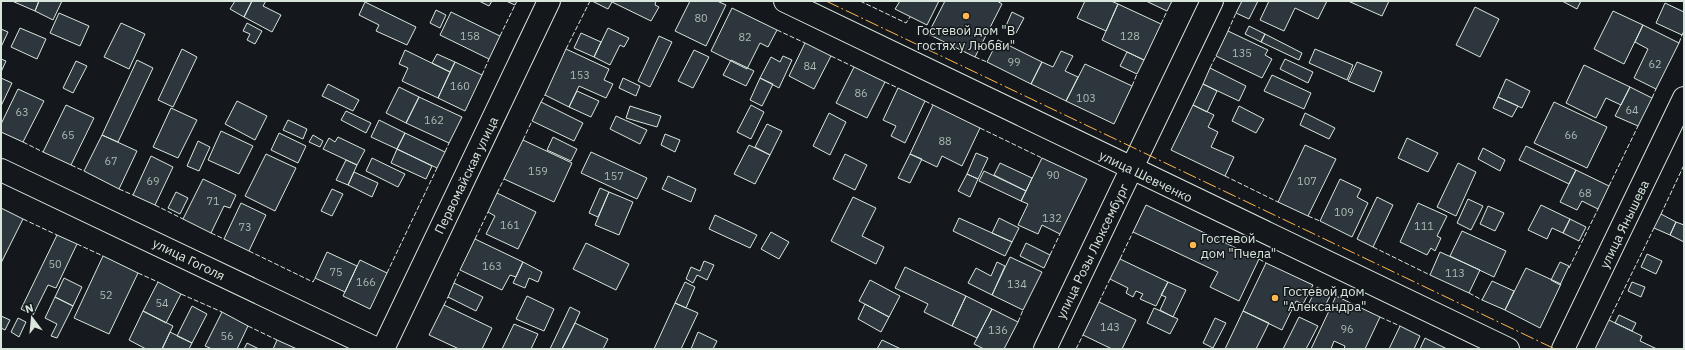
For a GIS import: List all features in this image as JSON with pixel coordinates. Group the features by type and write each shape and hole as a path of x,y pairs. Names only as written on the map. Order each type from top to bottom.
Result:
{"street":[{"name":"Первомайская улица","path":"383,349 549,1"},
{"name":"улица Шевченко","path":"785,1 1131,169 1508,349"},
{"name":"улица Розы Люксембург","path":"1045,349 1212,1"},
{"name":"улица Янышева","path":"1563,349 1684,98"},
{"name":"улица Гоголя","path":"1,170 377,349"}],"building":[{"path":"12,1 39,1 35,11"},
{"path":"39,1 62,1 53,20 35,11"},
{"path":"235,1 252,1 244,17 230,9"},
{"path":"252,1 266,1 263,6 281,15 272,32 244,17"},
{"path":"479,1 492,1 489,6"},
{"path":"506,1 517,1 515,5"},
{"path":"592,1 656,1 655,5 659,7 651,21 612,2 608,9"},
{"path":"690,1 717,1 726,5 706,46 675,31"},
{"path":"900,1 939,1 927,25 895,9"},
{"path":"945,1 997,1 1002,4 975,57 928,34"},
{"path":"1085,1 1111,1 1118,4 1106,31 1077,18"},
{"path":"1146,1 1172,1 1167,11"},
{"path":"1242,1 1258,1 1249,19 1236,13"},
{"path":"1269,1 1327,1 1318,19 1295,8 1284,31 1260,20"},
{"path":"1348,1 1389,1 1382,16"},
{"path":"1562,1 1581,1 1577,9"},
{"path":"365,2 416,27 407,45 376,31 379,25 359,15"},
{"path":"1665,3 1684,12 1684,31 1682,35 1656,23"},
{"path":"1118,4 1161,24 1144,60 1102,40"},
{"path":"1475,7 1499,19 1480,57 1456,45"},
{"path":"732,8 777,30 768,47 760,43 747,69 711,51"},
{"path":"436,10 446,15 440,28 430,23"},
{"path":"1613,11 1643,25 1624,64 1594,49"},
{"path":"451,12 500,36 489,59 440,35"},
{"path":"1012,12 1024,18 1016,33 1005,28"},
{"path":"59,13 89,26 80,46 50,33"},
{"path":"121,23 145,34 129,69 104,57"},
{"path":"247,23 262,31 255,44 247,40 250,34 243,31"},
{"path":"1643,25 1679,43 1656,89 1634,78 1648,49 1635,42"},
{"path":"1249,26 1265,34 1261,42 1245,34"},
{"path":"20,28 46,39 37,59 11,47"},
{"path":"608,28 629,38 624,47 620,45 610,65 594,57"},
{"path":"1,29 8,32 1,47"},
{"path":"1228,31 1268,50 1265,55 1272,59 1262,78 1216,56"},
{"path":"581,33 601,42 594,57 574,48"},
{"path":"1265,34 1302,53 1299,60 1261,42"},
{"path":"659,36 672,42 650,87 638,81"},
{"path":"998,40 1042,62 1031,84 987,62"},
{"path":"805,43 831,56 814,89 789,76"},
{"path":"182,49 197,57 173,107 158,100"},
{"path":"566,49 609,69 604,80 613,84 606,98 579,86 569,107 545,95"},
{"path":"1315,49 1353,65 1347,80 1309,63"},
{"path":"405,50 450,72 438,98 402,81 408,68 399,64"},
{"path":"694,50 709,57 693,88 678,81"},
{"path":"1061,51 1073,56 1065,71 1078,77 1066,101 1031,84 1042,62 1053,67"},
{"path":"1127,52 1144,60 1137,74 1120,66"},
{"path":"437,54 455,62 450,72 432,63"},
{"path":"783,56 792,60 779,88 760,78 771,57 780,62"},
{"path":"1,59 6,61 1,72"},
{"path":"1285,59 1313,72 1308,83 1280,69"},
{"path":"137,60 153,68 118,142 102,135"},
{"path":"731,60 754,71 746,86 723,75"},
{"path":"76,61 87,66 73,93 63,88"},
{"path":"455,62 482,75 465,111 438,98"},
{"path":"1357,62 1382,72 1374,92 1348,81"},
{"path":"1085,64 1132,86 1114,124 1066,101"},
{"path":"1584,65 1630,87 1621,105 1606,98 1596,118 1566,103"},
{"path":"854,67 885,82 867,118 836,103"},
{"path":"1210,68 1246,86 1239,101 1203,84"},
{"path":"1272,75 1311,93 1304,109 1264,91"},
{"path":"1,78 12,83 1,106"},
{"path":"623,78 640,86 636,96 619,88"},
{"path":"760,78 773,84 762,106 750,100"},
{"path":"1506,79 1530,91 1522,108 1498,97"},
{"path":"328,84 359,100 353,111 322,96"},
{"path":"1203,84 1217,91 1207,112 1193,105"},
{"path":"399,87 419,97 406,123 386,113"},
{"path":"1630,87 1652,98 1638,126 1615,116"},
{"path":"898,88 925,101 905,143 891,136 896,126 883,120"},
{"path":"18,89 44,101 23,142 1,132 1,124"},
{"path":"577,91 599,101 591,117 569,107"},
{"path":"419,97 462,117 449,143 406,123"},
{"path":"1498,97 1518,106 1512,117 1493,108"},
{"path":"237,101 267,116 255,140 225,124"},
{"path":"541,102 583,123 574,141 532,121"},
{"path":"1554,102 1607,127 1587,168 1534,143"},
{"path":"66,105 94,118 71,165 43,152"},
{"path":"751,105 764,112 751,139 737,132"},
{"path":"933,105 980,128 962,166 942,156 937,167 910,154"},
{"path":"1193,105 1214,115 1208,127 1218,132 1211,147 1234,157 1225,176 1171,150"},
{"path":"630,106 661,116 657,127 626,118"},
{"path":"1239,106 1264,119 1256,133 1232,121"},
{"path":"171,108 197,120 178,158 153,147"},
{"path":"346,111 371,123 366,133 341,120"},
{"path":"829,113 846,122 830,155 813,146"},
{"path":"1305,113 1335,128 1329,139 1300,125"},
{"path":"616,116 647,130 640,144 610,129"},
{"path":"288,120 307,129 303,139 283,130"},
{"path":"379,120 405,133 397,149 371,137"},
{"path":"767,124 782,131 770,155 755,147"},
{"path":"221,131 253,146 239,174 208,160"},
{"path":"279,133 306,146 298,163 271,150"},
{"path":"405,133 445,152 437,168 397,149"},
{"path":"665,134 680,140 675,152 661,145"},
{"path":"102,135 137,151 119,189 84,171"},
{"path":"313,135 323,141 320,147 309,142"},
{"path":"338,137 365,150 357,165 323,149 329,138 335,142"},
{"path":"553,137 577,149 571,161 547,150"},
{"path":"1407,138 1438,153 1428,172 1398,158"},
{"path":"523,140 572,163 554,202 504,179"},
{"path":"198,141 210,147 199,171 187,166"},
{"path":"749,145 770,155 755,184 734,174"},
{"path":"1305,145 1336,159 1308,216 1278,202"},
{"path":"1526,146 1576,170 1569,184 1519,160"},
{"path":"1483,148 1505,160 1500,171 1478,159"},
{"path":"397,149 432,166 426,179 391,163"},
{"path":"591,152 647,178 637,199 581,173"},
{"path":"976,153 988,158 978,179 967,174"},
{"path":"266,154 296,168 275,211 245,196"},
{"path":"845,154 867,165 855,190 833,179"},
{"path":"910,154 922,159 910,183 898,178"},
{"path":"151,156 173,167 155,205 133,195"},
{"path":"372,158 405,174 398,187 366,171"},
{"path":"1042,158 1087,179 1060,234 1042,225 1038,234 1018,225 1028,204 1021,201"},
{"path":"346,160 357,165 348,185 336,180"},
{"path":"1000,163 1032,178 1026,191 994,175"},
{"path":"1458,163 1476,172 1456,216 1437,207"},
{"path":"1576,170 1609,186 1598,209 1582,201 1577,210 1560,202"},
{"path":"984,171 1026,191 1021,201 979,181"},
{"path":"354,172 378,183 372,197 348,185"},
{"path":"967,174 978,179 970,197 958,191"},
{"path":"668,176 696,189 691,202 662,189"},
{"path":"203,179 236,195 230,208 224,206 211,233 183,219"},
{"path":"1340,179 1361,189 1357,197 1368,203 1352,237 1320,221"},
{"path":"600,188 609,192 598,217 589,213"},
{"path":"332,189 343,194 332,216 321,211"},
{"path":"176,192 188,198 180,214 168,208"},
{"path":"609,192 633,202 619,235 595,225"},
{"path":"497,193 536,212 518,249 486,234 495,216 488,212"},
{"path":"853,197 876,208 862,236 884,247 876,264 831,241"},
{"path":"1377,197 1393,205 1373,247 1357,239"},
{"path":"1468,199 1483,206 1471,230 1457,223"},
{"path":"241,203 266,215 249,251 224,239"},
{"path":"1418,203 1447,216 1437,236 1441,238 1435,251 1431,248 1427,255 1400,242"},
{"path":"1146,205 1259,259 1239,301 1210,287 1218,272 1133,232"},
{"path":"1541,205 1570,219 1563,233 1552,228 1547,239 1528,230"},
{"path":"1488,206 1504,213 1495,231 1480,224"},
{"path":"1,208 23,219 1,263"},
{"path":"1661,214 1676,222 1670,235 1654,228"},
{"path":"715,215 757,235 750,248 709,229"},
{"path":"959,218 1012,242 1005,256 953,231"},
{"path":"999,218 1019,228 1012,242 992,233"},
{"path":"1570,219 1586,227 1579,241 1563,233"},
{"path":"1676,222 1684,225 1684,242 1670,235"},
{"path":"1462,231 1506,251 1494,277 1450,256"},
{"path":"771,232 789,242 779,259 761,249"},
{"path":"57,235 77,244 56,288 48,285 33,315 21,309"},
{"path":"475,239 523,262 516,277 510,275 502,290 460,270"},
{"path":"586,243 629,264 616,290 573,269"},
{"path":"1026,243 1050,255 1044,268 1020,256"},
{"path":"327,252 357,266 345,292 315,278"},
{"path":"1440,252 1480,270 1469,293 1430,275"},
{"path":"1647,254 1662,261 1656,274 1641,267"},
{"path":"103,256 138,273 109,334 74,318"},
{"path":"1010,257 1042,272 1023,310 992,295"},
{"path":"1120,259 1168,282 1156,306 1140,299 1143,294 1136,291 1133,297 1126,293 1128,288 1110,279"},
{"path":"360,260 387,273 370,309 343,296"},
{"path":"704,261 714,265 707,280 697,275 693,283 686,279 691,267 700,271"},
{"path":"523,262 542,272 538,282 529,278 525,288 513,283"},
{"path":"997,262 1005,266 992,295 968,283 976,268 991,276"},
{"path":"1560,262 1569,266 1560,285 1551,280"},
{"path":"1266,263 1313,285 1303,304 1296,301 1282,330 1243,311"},
{"path":"905,267 966,296 952,326 924,312 928,304 895,288"},
{"path":"1526,268 1561,284 1540,328 1505,310"},
{"path":"64,278 82,287 73,306 55,297"},
{"path":"870,280 900,296 889,317 859,301"},
{"path":"1492,281 1514,291 1505,310 1482,300"},
{"path":"158,282 181,294 166,323 143,311"},
{"path":"685,282 695,287 686,308 675,303"},
{"path":"1168,282 1186,290 1173,317 1160,310 1166,297 1161,295"},
{"path":"1632,282 1645,287 1641,297 1628,291"},
{"path":"454,283 483,297 476,311 448,297"},
{"path":"1317,287 1331,294 1322,312 1308,305"},
{"path":"527,296 554,309 544,331 516,319"},
{"path":"966,296 992,309 977,338 952,326"},
{"path":"1336,296 1380,317 1365,349 1344,349 1345,346 1334,341 1331,349 1311,349"},
{"path":"55,297 73,306 57,338 51,336 57,324 45,318"},
{"path":"1099,302 1136,320 1122,349 1112,349 1083,335"},
{"path":"675,303 698,313 681,349 654,349"},
{"path":"865,304 889,317 881,332 858,319"},
{"path":"444,305 492,328 482,349 459,349 429,335"},
{"path":"192,306 207,314 192,343 177,336"},
{"path":"570,307 580,312 575,323 562,349 550,349"},
{"path":"1154,308 1178,319 1170,334 1147,323"},
{"path":"992,309 1018,322 1004,349 984,349 974,344"},
{"path":"143,311 173,326 162,349 146,349 129,340"},
{"path":"1243,311 1269,323 1256,349 1225,349"},
{"path":"222,312 248,326 237,349 212,349 205,346"},
{"path":"1619,315 1636,323 1632,331 1615,323"},
{"path":"1,316 10,320 5,330 1,328"},
{"path":"1299,317 1318,326 1306,349 1283,349"},
{"path":"18,318 26,322 19,337 11,332"},
{"path":"1215,318 1226,323 1213,348 1203,343"},
{"path":"1609,320 1642,336 1640,341 1657,349 1595,349"},
{"path":"575,323 608,339 603,349 562,349"},
{"path":"514,324 538,334 531,349 502,349"},
{"path":"1400,326 1420,336 1414,349 1389,349"},
{"path":"170,332 192,343 189,349 162,349"},
{"path":"698,332 717,341 713,349 691,349"},
{"path":"1425,338 1447,349 1420,349"},
{"path":"277,340 297,349 273,349"},
{"path":"882,340 901,349 877,349"},
{"path":"247,343 259,349 244,349"}],"fence":[{"path":"566,49 590,1"},
{"path":"860,1 906,23 910,17"},
{"path":"500,36 515,5"},
{"path":"1161,24 1167,11"},
{"path":"1228,31 1236,13"},
{"path":"777,30 805,43"},
{"path":"1679,43 1682,35"},
{"path":"831,56 854,67"},
{"path":"1210,68 1216,56"},
{"path":"975,57 987,62"},
{"path":"482,75 489,59"},
{"path":"1132,86 1137,74"},
{"path":"885,82 898,88"},
{"path":"1652,98 1656,89"},
{"path":"541,102 545,95"},
{"path":"925,101 933,105"},
{"path":"523,140 532,121"},
{"path":"1609,186 1638,126"},
{"path":"980,128 1042,158"},
{"path":"23,142 43,152"},
{"path":"445,152 449,143"},
{"path":"71,165 84,171"},
{"path":"1661,214 1684,165"},
{"path":"387,273 437,168"},
{"path":"1225,176 1278,202"},
{"path":"497,193 504,179"},
{"path":"119,189 133,195"},
{"path":"155,205 183,219"},
{"path":"1569,268 1598,209"},
{"path":"475,239 488,212"},
{"path":"1308,216 1320,221"},
{"path":"23,219 57,235"},
{"path":"1609,320 1654,228"},
{"path":"1120,259 1133,232"},
{"path":"211,233 224,239"},
{"path":"1050,255 1060,234"},
{"path":"77,244 103,256"},
{"path":"1373,247 1430,275"},
{"path":"249,251 313,282 315,278"},
{"path":"1259,259 1266,263"},
{"path":"454,283 460,270"},
{"path":"138,273 158,282"},
{"path":"1099,302 1110,279"},
{"path":"1469,293 1482,300"},
{"path":"181,294 222,312"},
{"path":"444,305 448,297"},
{"path":"1018,322 1023,310"},
{"path":"1380,317 1400,326"},
{"path":"248,326 277,340"},
{"path":"1076,349 1083,335"}],"power":[{"path":"826,1 1555,349"}],"place":[{"name":"Гостевой дом \"В гостях у Любви\"","path":"966,16"},
{"name":"Гостевой дом \"Пчела\"","path":"1193,245"},
{"name":"Гостевой дом \"Александра\"","path":"1275,298"}]}
